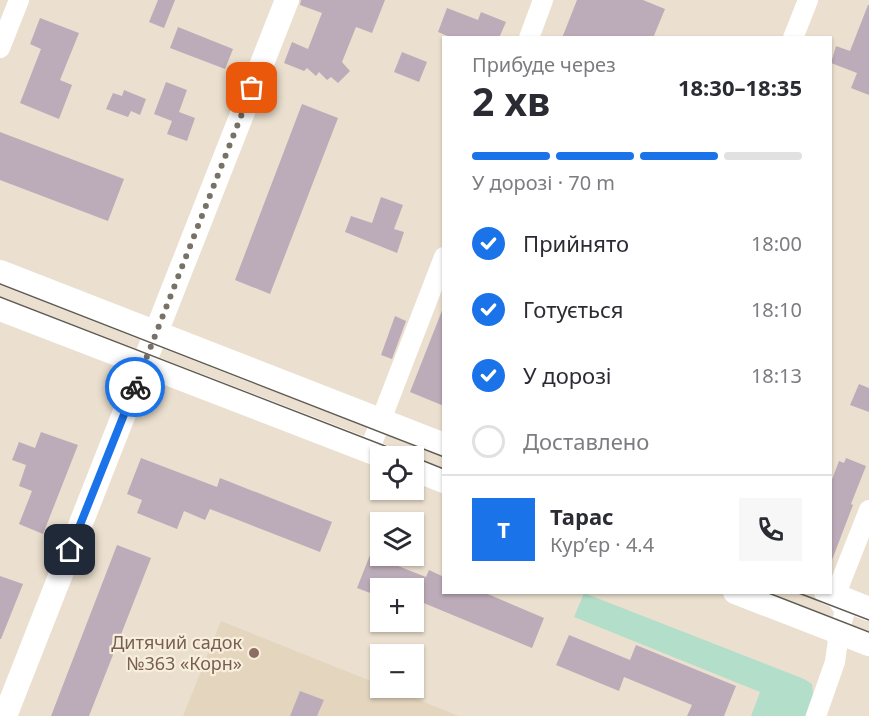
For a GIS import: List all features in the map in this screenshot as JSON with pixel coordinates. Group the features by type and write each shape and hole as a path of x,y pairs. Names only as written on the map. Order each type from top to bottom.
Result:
{"street":[{"path":"0,48 20,0"},
{"path":"5,716 287,0"},
{"path":"530,36 543,0"},
{"path":"794,36 808,0"},
{"path":"376,446 381,421 442,262"},
{"path":"0,272 442,444"},
{"path":"0,309 370,452"},
{"path":"424,473 442,480"},
{"path":"832,590 869,510"},
{"path":"740,594 869,644"},
{"path":"830,594 869,609"},
{"path":"816,716 836,662 839,632 845,611 830,594"}],"shaded area":[{"name":"Дитячий садок №363 «Корн»","path":"221,621 370,681 370,698 414,698 459,716 183,716"}],"green space":[{"path":"584,594 587,594 804,679 812,684 813,694 805,716 751,716 760,692 574,617"}],"building":[{"path":"158,0 175,0 164,28 149,22"},
{"path":"301,0 385,0 372,33 356,27 342,62 350,71 338,83 331,77 327,80 319,72 316,76 307,68 304,71 284,63 292,42 308,49 322,13 300,5"},
{"path":"577,0 643,0 665,9 654,36 563,36"},
{"path":"869,5 869,95 851,88 857,73 832,63 836,46 850,51"},
{"path":"447,8 478,20 481,12 506,22 500,36 447,36 438,32"},
{"path":"40,18 79,33 60,80 72,85 59,119 20,103 41,49 30,44"},
{"path":"178,27 233,49 225,69 170,48"},
{"path":"402,52 427,62 419,82 394,72"},
{"path":"166,82 187,90 179,112 195,118 187,141 167,134 172,121 154,114"},
{"path":"124,90 146,99 140,115 131,111 128,117 106,109 113,93 122,96"},
{"path":"302,104 338,118 270,294 235,280"},
{"path":"0,132 124,179 108,221 0,180"},
{"path":"381,197 403,205 394,229 404,232 397,253 345,232 351,216 372,223"},
{"path":"442,311 442,405 410,392"},
{"path":"395,316 406,321 392,359 381,355"},
{"path":"859,384 869,388 869,412 850,405"},
{"path":"41,432 78,445 43,534 19,524 32,491 19,486 26,465 12,460 19,442 35,448"},
{"path":"141,458 217,487 220,478 332,522 320,552 210,509 205,520 184,511 177,529 137,513 142,500 127,494"},
{"path":"846,458 866,466 832,560 832,479 839,461 844,463"},
{"path":"117,545 151,558 89,716 51,716"},
{"path":"370,555 370,566 398,566 426,577 429,570 442,576 442,594 488,594 544,618 532,648 424,603 424,578 370,578 370,593 357,588"},
{"path":"0,576 23,584 1,639 0,639"},
{"path":"569,635 630,660 636,645 736,686 724,716 687,716 692,705 624,677 619,691 556,665"},
{"path":"300,691 324,700 317,716 290,716"}],"tram line":[{"path":"0,284 442,456"},
{"path":"0,297 385,446"},
{"path":"424,461 442,468"},
{"path":"771,594 869,632"},
{"path":"801,594 869,620"}],"way so far":[{"path":"135,387 252,88"}],"place":[{"name":"Дитячий садок №363 «Корн»","path":"254,653"}],"route":[{"path":"70,550 135,387"}]}
